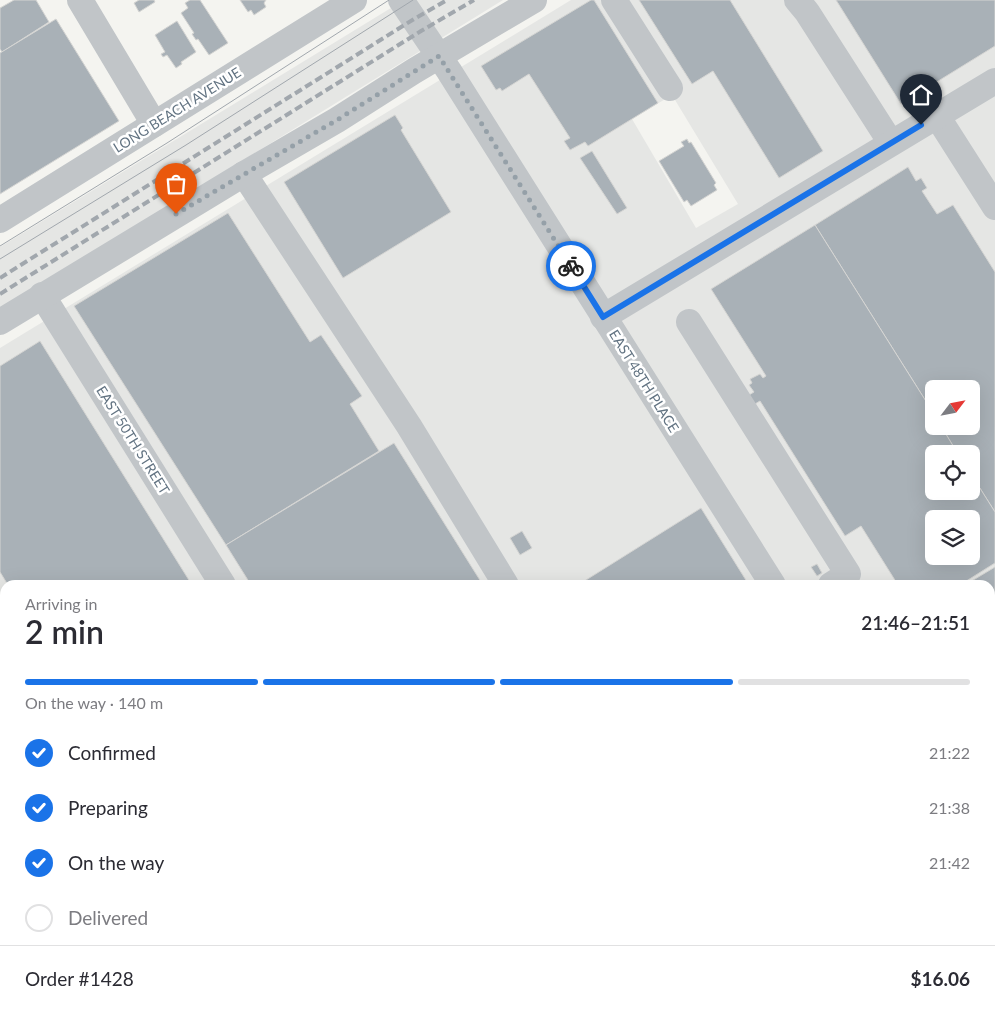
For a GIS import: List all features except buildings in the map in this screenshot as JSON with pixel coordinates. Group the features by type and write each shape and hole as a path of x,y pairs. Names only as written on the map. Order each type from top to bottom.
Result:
{"street":[{"path":"80,0 154,124"},
{"name":"LONG BEACH AVENUE","path":"0,220 354,0"},
{"name":"EAST 48TH PLACE","path":"401,0 439,56 769,580"},
{"path":"0,322 534,0"},
{"path":"614,0 670,88"},
{"path":"797,0 807,12 890,144"},
{"path":"603,317 995,80"},
{"path":"937,116 995,208"},
{"path":"244,174 409,426 503,580"},
{"name":"EAST 50TH STREET","path":"42,295 220,580"},
{"path":"689,322 844,580"}],"shaded area":[{"path":"404,0 503,0 0,310 0,247"},
{"path":"571,0 995,0 995,580 0,580 0,348","holes":["672,95 738,204 696,228 632,119"]}],"tram line":[{"path":"0,246 167,143 389,0"},
{"path":"0,259 186,145 413,0"}],"railway":[{"path":"0,278 447,0"},
{"path":"0,294 421,31 474,0"}],"way so far":[{"path":"176,214 337,120 439,56 571,266"}],"route":[{"path":"571,266 603,317 921,125"}]}
